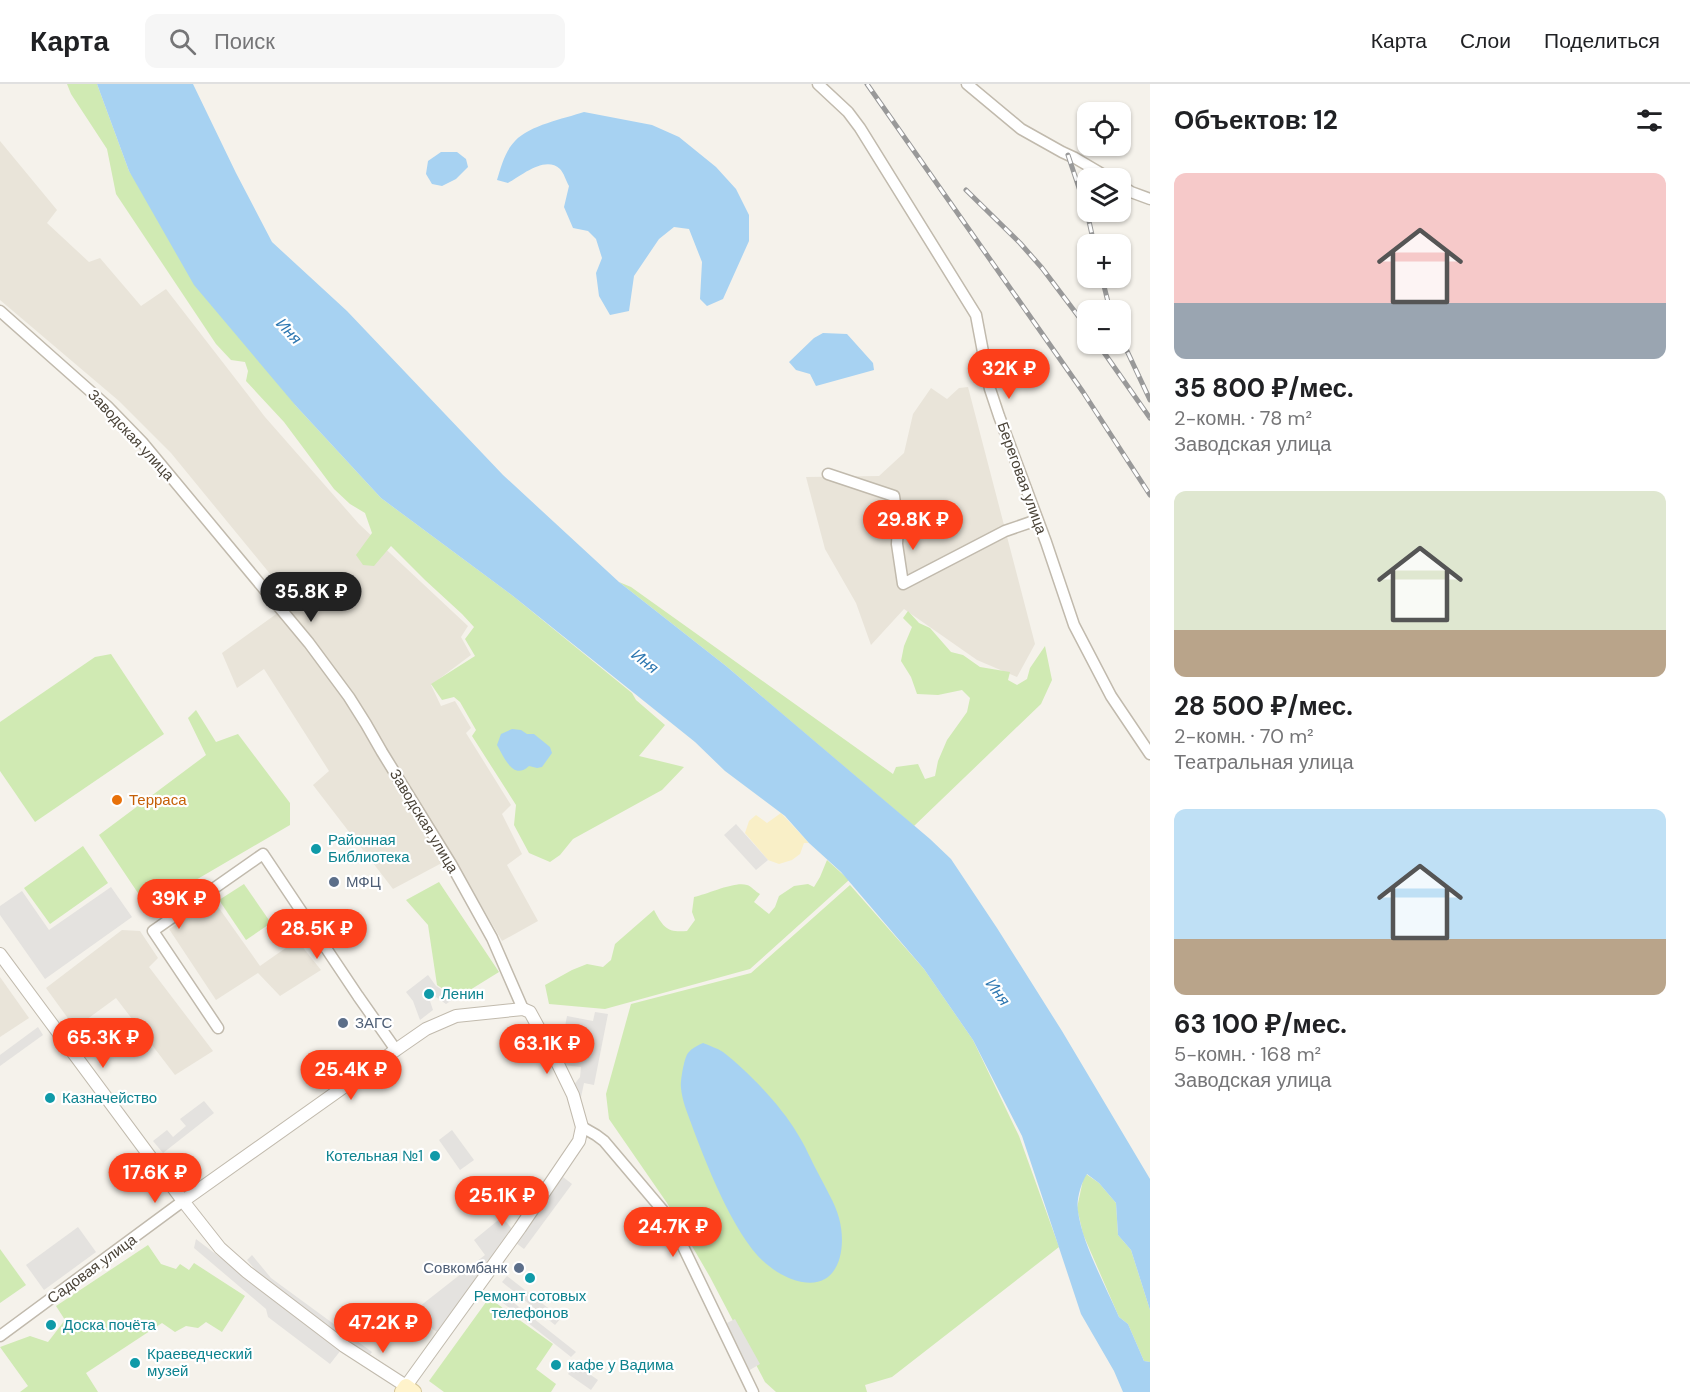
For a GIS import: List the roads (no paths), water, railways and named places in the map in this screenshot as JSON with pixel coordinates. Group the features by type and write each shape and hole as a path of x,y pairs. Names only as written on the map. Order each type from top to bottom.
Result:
{"street":[{"name":"Береговая улица","path":"818,84 848,112 860,128 976,315 990,389 1074,625 1111,696 1150,754"},
{"path":"967,84 1021,129 1092,168"},
{"path":"1131,192 1150,199"},
{"name":"Заводская улица","path":"0,311 107,406 142,442 316,652 361,715 451,864 492,938 523,1009 530,1012 573,1095 582,1127"},
{"path":"828,474 894,496 898,526 897,544 903,584 1005,531 1037,520"},
{"path":"218,1028 153,931 263,854 396,1050"},
{"path":"0,954 220,1248 344,1346 408,1390 579,1141 582,1127 604,1142 665,1213 753,1392"},
{"path":"183,1201 426,1029 456,1016 523,1009"},
{"name":"Садовая улица","path":"0,1336 183,1201"}],"water":[{"name":"Иня","path":"97,84 193,84 272,242 347,311 503,475 619,582 726,666 951,859 1062,1031 1150,1179 1150,1310 1131,1250 1118,1235 1116,1203 1099,1183 1087,1174 1080,1192 1078,1207 1080,1224 1089,1251 1119,1317 1128,1324 1144,1361 1150,1362 1150,1392 1123,1392 1114,1371 1081,1314 1022,1136 973,1040 924,969 841,872 809,843 785,816 725,771 695,742 513,596 381,498 296,406 194,285 129,171"},
{"path":"584,112 652,125 679,137 716,167 736,189 749,215 749,241 723,299 707,306 700,299 702,262 689,229 674,227 659,239 634,276 629,311 610,315 599,296 596,273 602,258 596,239 588,231 573,228 564,207 569,186 560,169 554,165 540,165 508,183 497,180 509,149 521,135 547,123"},
{"path":"441,152 457,152 466,159 468,167 456,179 442,186 432,184 426,174 428,161"},
{"path":"823,333 847,334 873,363 874,370 816,386 810,374 796,370 789,362 814,338"},
{"path":"512,729 534,734 550,747 552,753 542,767 529,766 518,771 506,761 497,745 501,734"},
{"path":"703,1043 723,1052 753,1079 782,1112 805,1148 835,1207 841,1229 841,1253 838,1264 825,1279 802,1282 772,1269 745,1239 723,1200 697,1139 685,1106 681,1085 688,1053"}],"railway":[{"path":"867,84 1083,392 1150,495"},
{"path":"1068,155 1092,234"},
{"path":"966,190 1020,243 1077,314"},
{"path":"1104,288 1108,300"},
{"path":"1105,354 1150,418"},
{"path":"1128,354 1150,400"}],"place":[{"name":"Терраса","path":"117,800"},
{"name":"Районная Библиотека","path":"316,849"},
{"name":"МФЦ","path":"334,882"},
{"name":"Ленин","path":"429,994"},
{"name":"ЗАГС","path":"343,1023"},
{"name":"Казначейство","path":"50,1098"},
{"name":"Котельная №1","path":"435,1156"},
{"name":"Совкомбанк","path":"519,1268"},
{"name":"Ремонт сотовых телефонов","path":"530,1278"},
{"name":"Доска почёта","path":"51,1325"},
{"name":"Краеведческий музей","path":"135,1363"},
{"name":"кафе у Вадима","path":"556,1365"}]}
